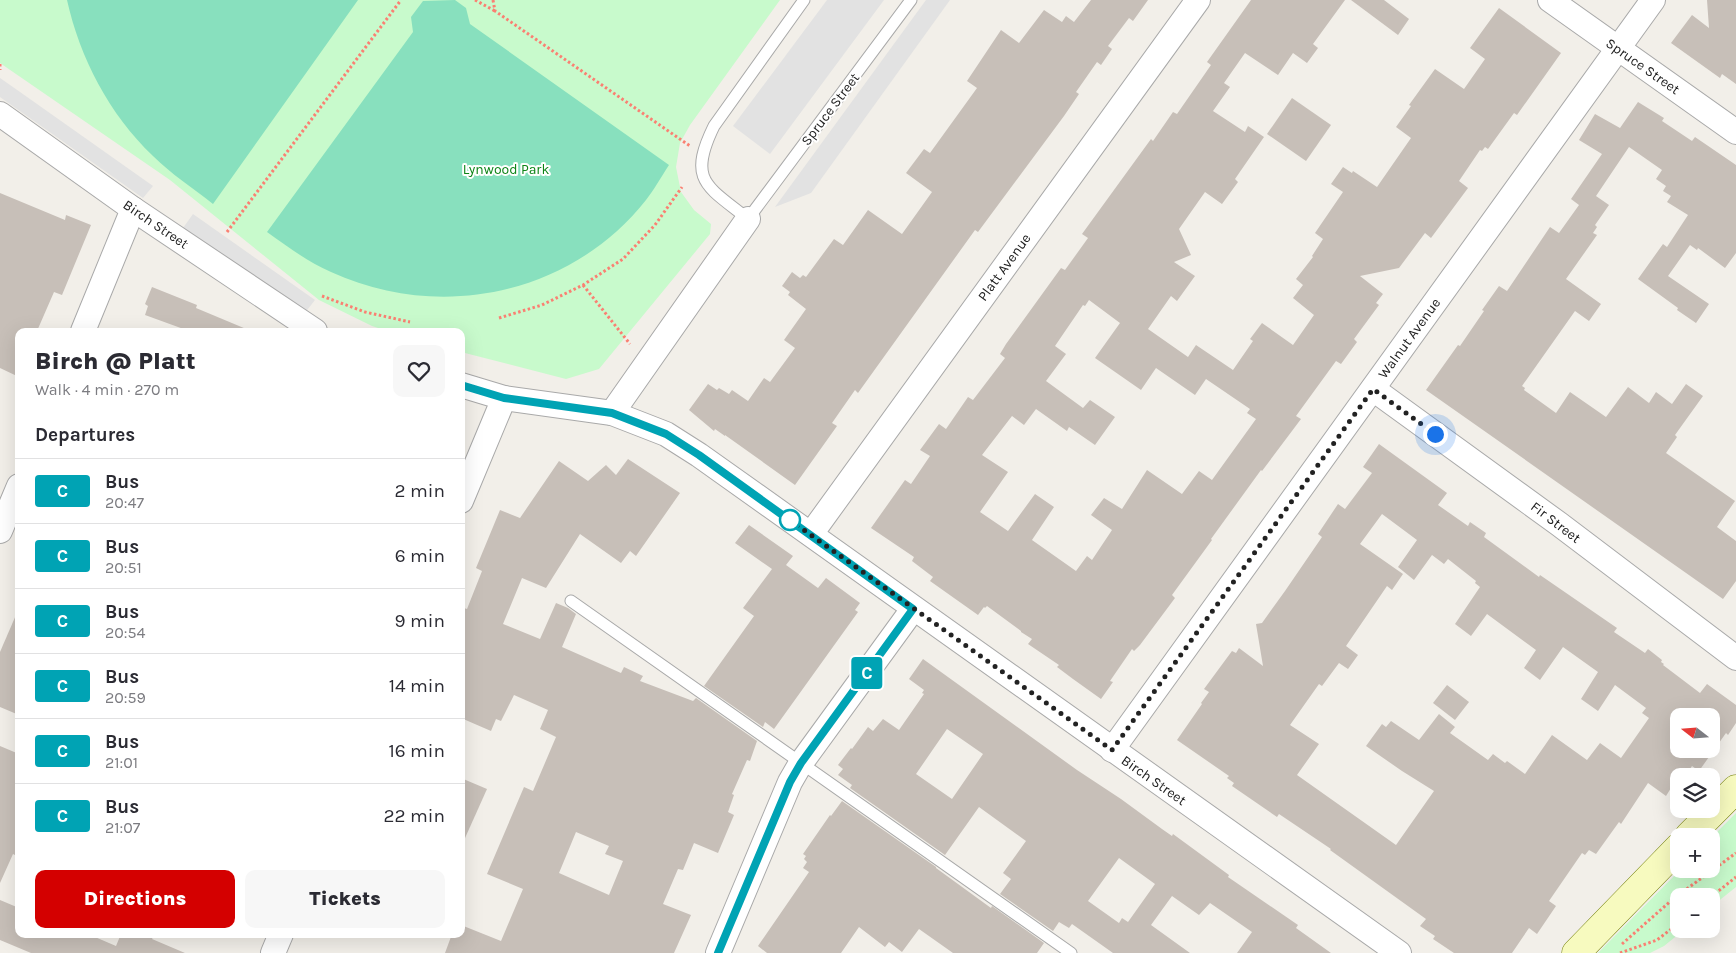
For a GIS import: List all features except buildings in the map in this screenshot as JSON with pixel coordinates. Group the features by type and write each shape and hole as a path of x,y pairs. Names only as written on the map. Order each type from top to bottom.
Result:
{"street":[{"name":"Platt Avenue","path":"811,534 1198,0"},
{"name":"Spruce Street","path":"1550,0 1736,132"},
{"name":"Walnut Avenue","path":"1112,750 1653,0"},
{"name":"Birch Street","path":"0,114 133,209 311,328"},
{"path":"84,328 133,209"},
{"name":"Spruce Street","path":"612,413 748,219"},
{"name":"Birch Street","path":"465,386 504,398 612,413 666,434 811,534 913,609 1399,953"},
{"name":"Fir Street","path":"1373,389 1559,524 1736,658"},
{"path":"465,491 504,398"},
{"path":"0,531 15,495"},
{"path":"718,953 790,782 801,763 913,609"},
{"path":"1697,828 1736,789"},
{"path":"1576,953 1670,855"},
{"path":"273,953 279,938"}],"lane":[{"path":"748,219 714,191 704,180 700,165 705,144 714,126 804,0"},
{"name":"Spruce Street","path":"748,219 911,0"},
{"path":"571,601 1071,953"}],"path":[{"path":"227,232 400,0"},
{"path":"475,0 495,11 703,155"},
{"path":"493,0 495,11"},
{"path":"0,64 0,70"},
{"path":"499,318 542,305 583,285 623,259 655,225 682,187"},
{"path":"583,285 630,344"},
{"path":"322,296 365,312 410,322"},
{"path":"1619,947 1673,899 1736,852"},
{"path":"1720,890 1736,877"},
{"path":"1620,953 1657,940 1670,930"}],"green space":[{"name":"Lynwood Park","path":"0,0 780,0 690,125 680,143 676,167 681,192 694,210 711,224 710,234 599,369 566,379 465,353 465,328 378,328 319,300 170,180 0,63"},
{"path":"67,0 358,0 213,204 160,163 137,140 123,122 98,84 88,64"},
{"path":"455,0 466,8 470,24 669,165 646,200 615,232 580,258 542,278 501,290 459,296 416,295 373,287 331,272 298,254 267,232 413,32 411,17 423,1"},
{"path":"1736,813 1736,887 1720,900 1720,888 1670,888 1670,938 1674,938 1664,946 1650,953 1598,953 1672,878 1720,878 1720,829"}],"shaded area":[{"path":"827,0 884,0 770,154 733,126"},
{"path":"926,0 950,0 811,193 775,207"},
{"path":"0,78 153,186 143,198 0,97"},
{"path":"193,214 315,300 304,314 183,228"}],"bus line":[{"name":"C","path":"465,386 504,398 612,413 666,434 811,534 913,609 801,763 790,782 718,953"}],"route":[{"path":"790,520 1112,750 1373,389 1435,434"}]}
